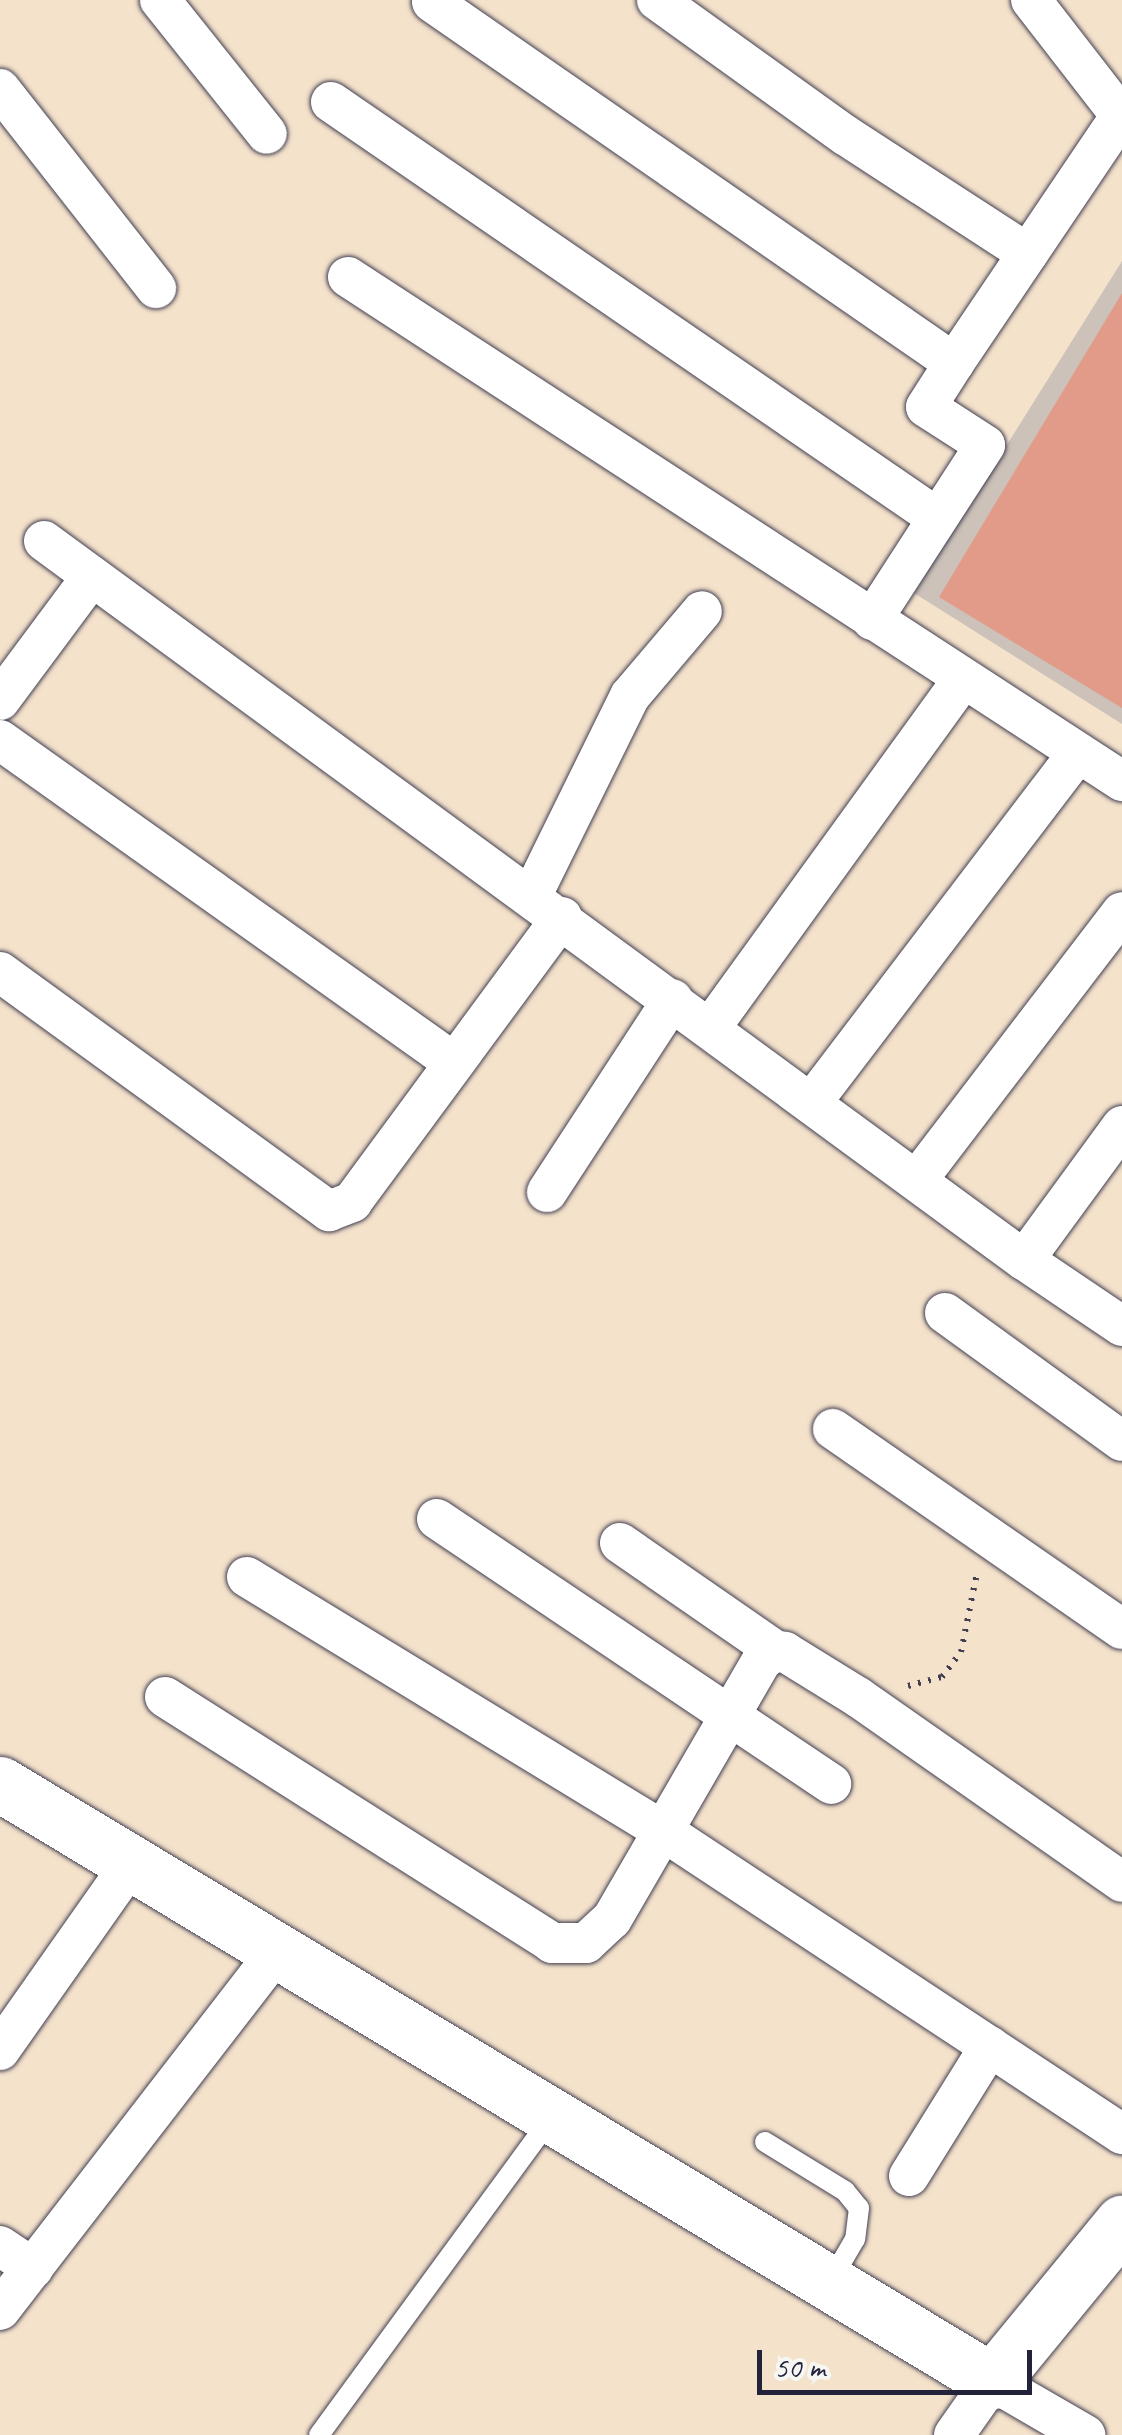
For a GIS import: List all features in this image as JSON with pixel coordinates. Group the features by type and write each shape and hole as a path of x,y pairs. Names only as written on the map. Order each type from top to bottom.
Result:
{"street":[{"path":"160,0 266,134"},
{"path":"658,0 845,134 1028,254"},
{"path":"872,620 985,445 926,407 1121,115 1031,0"},
{"path":"432,2 954,363"},
{"path":"0,89 156,288"},
{"path":"332,102 936,516"},
{"path":"348,277 1122,781"},
{"path":"44,541 673,998 1024,1260 1122,1326"},
{"path":"0,700 92,576"},
{"path":"0,972 329,1211 352,1202 453,1062 547,906 630,696 702,611"},
{"path":"711,1027 962,680"},
{"path":"0,740 453,1062"},
{"path":"812,1102 1078,753"},
{"path":"917,1180 1122,912"},
{"path":"547,1192 673,998"},
{"path":"1024,1260 1122,1126"},
{"path":"944,1314 1122,1441"},
{"path":"832,1428 1122,1629"},
{"path":"437,1520 831,1784"},
{"path":"620,1543 776,1652"},
{"path":"247,1577 660,1829 1122,2134"},
{"path":"165,1697 552,1943 572,1946 601,1932 762,1660 776,1652 786,1652 858,1698 1122,1882"},
{"path":"0,1784 1085,2435"},
{"path":"0,2050 130,1865"},
{"path":"0,2310 16,2257 276,1952"},
{"path":"909,2176 990,2046"},
{"path":"954,2435 992,2381 1122,2223"}],"lane":[{"path":"319,2435 552,2117"},
{"path":"765,2142 845,2191 859,2208 855,2239 829,2283"}],"path":[{"path":"858,1698 928,1682 952,1666 961,1652 984,1536"}],"shaded area":[{"path":"1122,261 1122,724 914,593"}],"building":[{"path":"1122,293 1122,708 939,597"}]}
